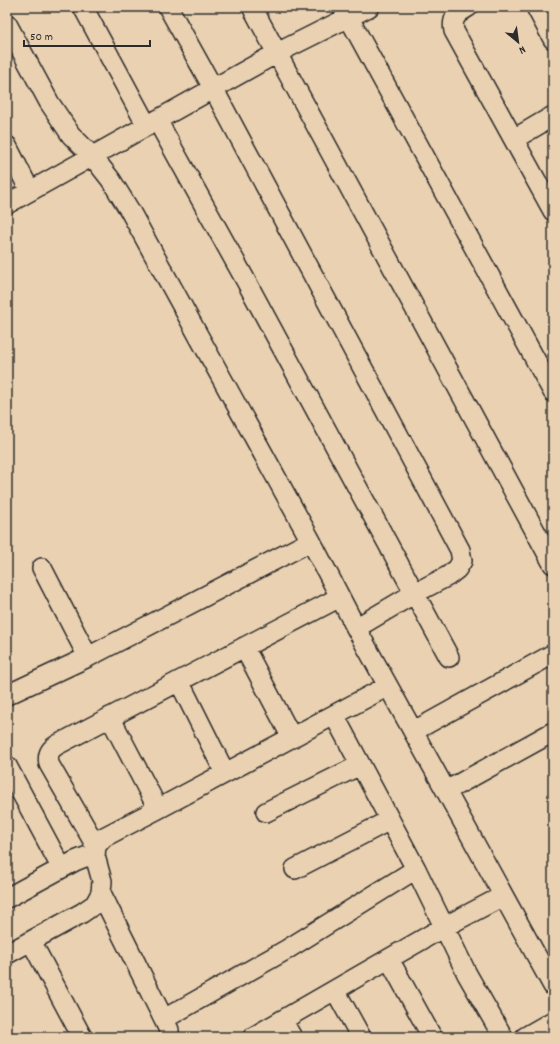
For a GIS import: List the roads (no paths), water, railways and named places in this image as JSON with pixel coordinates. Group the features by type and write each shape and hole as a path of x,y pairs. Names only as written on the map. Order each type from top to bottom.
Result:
{"street":[{"path":"83,7 242,274 449,657"},
{"path":"168,7 213,88 460,550 462,561 457,569 448,576 415,593 356,628"},
{"path":"252,7 553,564"},
{"path":"7,204 277,53 346,12 369,7"},
{"path":"468,7 459,12 454,19 452,24 454,31 553,211"},
{"path":"536,7 553,39"},
{"path":"346,12 553,392"},
{"path":"7,24 50,102 71,135 93,157 111,180 130,211 311,541 356,628 414,731 502,896 553,986"},
{"path":"514,139 553,116"},
{"path":"7,146 30,191"},
{"path":"7,695 88,657 311,541"},
{"path":"42,568 88,657"},
{"path":"7,954 82,913 95,904 101,893 102,881 95,851 49,764 48,756 51,749 57,744 340,597"},
{"path":"244,647 292,738"},
{"path":"414,731 553,654"},
{"path":"179,681 225,773"},
{"path":"9,893 61,867 85,857 95,851 104,837 388,686"},
{"path":"334,715 416,869 467,974 503,1037"},
{"path":"110,717 158,809"},
{"path":"446,791 553,732"},
{"path":"266,812 360,765"},
{"path":"7,766 61,867"},
{"path":"295,869 390,820"},
{"path":"164,1019 286,950 416,869"},
{"path":"101,893 170,1030 169,1037"},
{"path":"253,1037 444,927 502,896"},
{"path":"31,941 82,1037"},
{"path":"389,959 432,1037"},
{"path":"335,990 361,1037"},
{"path":"282,1020 292,1037"},
{"path":"525,1037 553,1020"}]}
